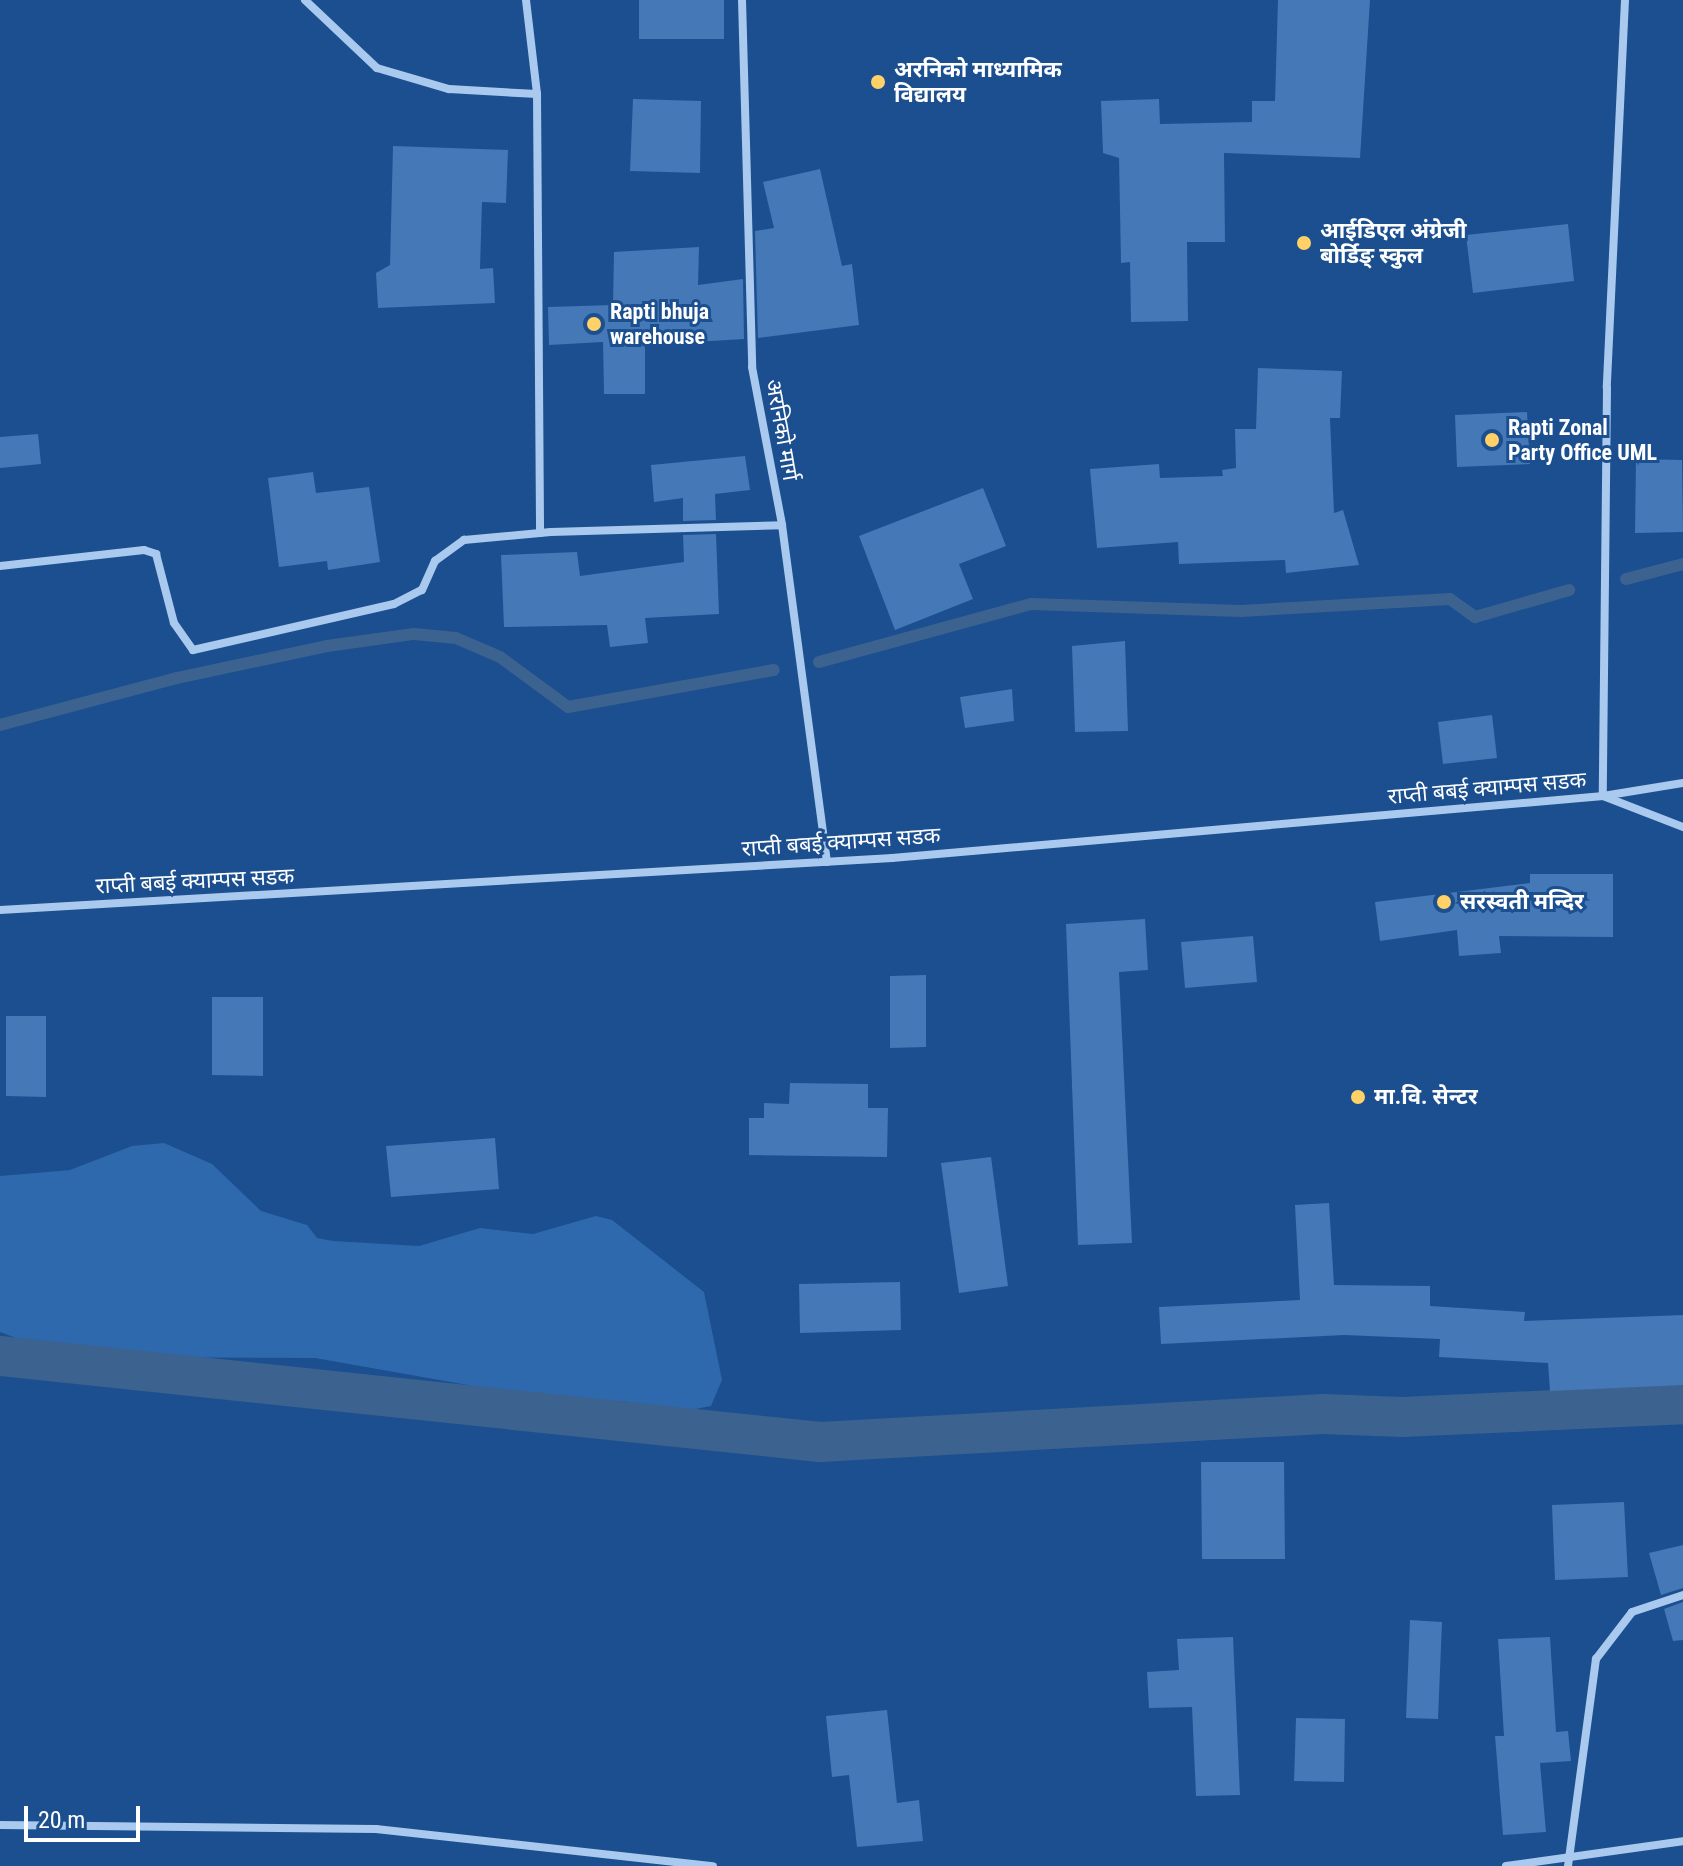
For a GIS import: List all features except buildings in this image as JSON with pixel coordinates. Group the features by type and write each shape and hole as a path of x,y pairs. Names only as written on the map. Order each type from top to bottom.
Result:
{"street":[{"path":"305,0 377,68 449,89 537,94"},
{"path":"526,0 537,94 540,533"},
{"name":"अरनिको मार्ग","path":"742,0 752,367 782,525 827,862"},
{"path":"1625,0 1607,388 1603,796 1683,827"},
{"path":"0,566 144,550 156,554 174,623 193,650 394,604 422,590 435,561 464,540 540,533 782,525"},
{"name":"राप्ती बबई क्याम्पस सडक","path":"0,910 827,862 1603,796 1683,783"},
{"path":"1569,1863 1596,1659 1632,1612 1683,1595"},
{"path":"0,1825 376,1829 713,1866"},
{"path":"1506,1866 1569,1863 1683,1841"}],"shaded area":[{"path":"164,1143 212,1164 261,1211 307,1225 317,1238 333,1241 419,1246 480,1228 533,1234 596,1216 612,1220 704,1292 722,1380 711,1406 680,1412 630,1402 519,1394 315,1358 126,1357 43,1348 0,1332 0,1176 70,1170 132,1146"}],"waterway":[{"path":"1626,579 1683,564"},
{"path":"819,662 1031,604 1241,611 1450,599 1475,617 1569,590"},
{"path":"0,725 177,678 327,646 414,634 456,638 500,657 568,707 774,670"},
{"path":"0,1356 820,1442 1323,1414 1402,1417 1683,1404"}],"place":[{"name":"अरनिको माध्यामिक विद्यालय","path":"878,82"},
{"name":"आईडिएल अंग्रेजी बोर्डिङ् स्कुल","path":"1304,243"},
{"name":"Rapti bhuja warehouse","path":"594,324"},
{"name":"Rapti Zonal Party Office UML","path":"1492,440"},
{"name":"सरस्वती मन्दिर","path":"1444,902"},
{"name":"मा.वि. सेन्टर","path":"1358,1097"}]}
